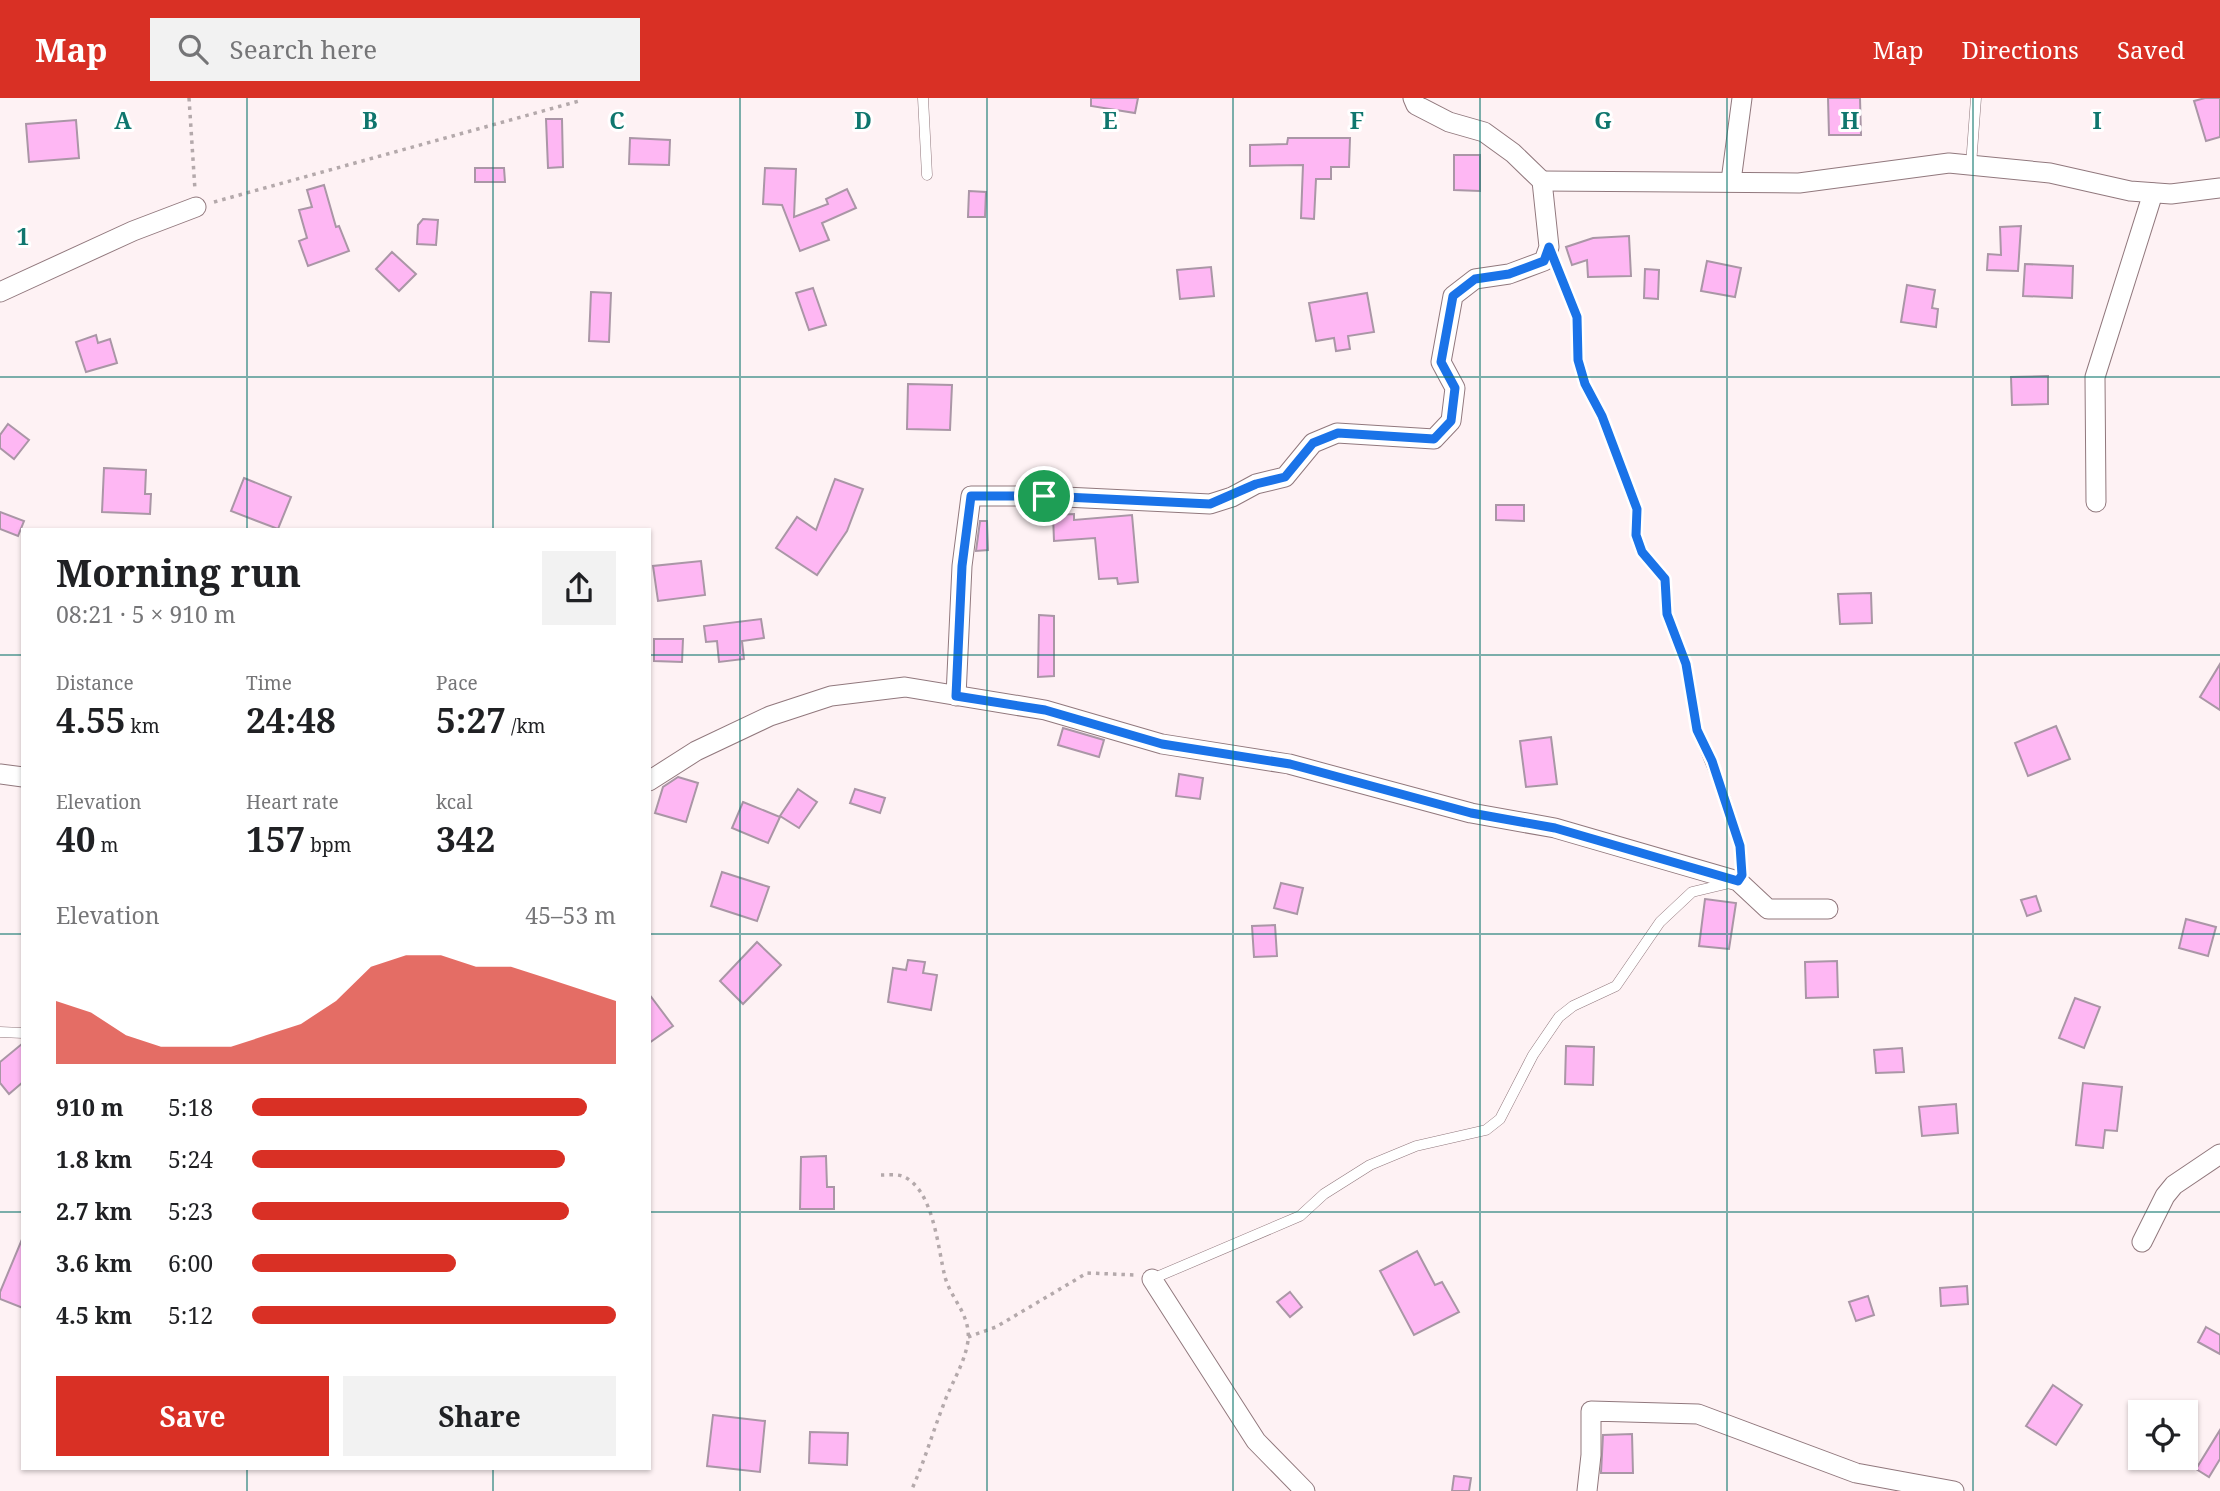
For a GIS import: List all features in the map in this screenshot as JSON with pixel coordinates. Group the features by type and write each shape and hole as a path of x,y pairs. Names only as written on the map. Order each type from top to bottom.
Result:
{"street":[{"path":"956,696 962,566 971,496 1044,496 1210,504 1256,484 1285,477 1313,443 1338,433 1434,439 1451,421 1455,388 1441,362 1453,296 1475,279 1509,274 1544,261 1549,247 1542,181 1513,153 1484,132 1449,122 1416,105 1413,98"},
{"path":"1731,181 1742,98"},
{"path":"1542,181 1799,183 1949,163 2050,173 2130,191 2153,193 2220,188"},
{"path":"2096,502 2095,377 2153,193"},
{"path":"0,292 132,231 196,207"},
{"path":"651,780 696,751 770,716 831,696 905,687 1045,710 1162,744 1290,764 1471,813 1555,828 1738,881 1768,909 1828,909"},
{"path":"0,774 21,777"},
{"path":"2142,1242 2165,1196 2174,1185 2220,1154"},
{"path":"1152,1279 1256,1441 1305,1491"},
{"path":"1587,1491 1591,1455 1591,1410 1698,1414 1856,1473 1954,1491"}],"lane":[{"path":"923,98 927,176"},
{"path":"1971,164 1976,98"},
{"path":"1152,1279 1300,1216 1324,1194 1370,1165 1416,1146 1486,1130 1500,1119 1534,1055 1559,1017 1573,1006 1616,986 1660,922 1692,892 1738,881 1742,875 1740,846 1720,785 1697,730 1686,664 1667,614 1665,579 1642,552 1636,535 1637,509 1602,416 1585,384 1578,360 1577,317 1549,247"},
{"path":"0,1032 21,1034"}],"path":[{"path":"189,98 196,207 579,101"},
{"path":"881,1175 902,1176 915,1186 927,1205 937,1230 946,1279 962,1306 968,1337 964,1359 943,1403 928,1453 911,1491"},
{"path":"968,1337 996,1326 1087,1273 1110,1272 1152,1279"}],"building":[{"path":"1091,98 1138,98 1135,113 1091,106"},
{"path":"1828,98 1860,98 1861,135 1829,135"},
{"path":"2220,98 2220,137 2206,141 2194,101"},
{"path":"546,119 562,119 563,167 548,168"},
{"path":"76,120 79,158 29,162 26,124"},
{"path":"630,138 670,140 669,165 629,164"},
{"path":"1288,138 1350,138 1349,167 1331,167 1331,179 1316,179 1314,219 1301,218 1303,165 1250,166 1250,145 1287,144"},
{"path":"1454,155 1480,155 1480,191 1454,190"},
{"path":"475,168 504,168 505,182 475,182"},
{"path":"765,168 796,169 794,217 828,204 826,199 847,189 856,208 822,223 829,240 800,251 782,205 763,204"},
{"path":"324,185 336,227 339,226 349,251 308,266 299,241 307,238 299,210 312,207 307,190"},
{"path":"969,191 986,192 985,217 968,217"},
{"path":"423,219 438,220 436,245 417,244 418,225"},
{"path":"2021,226 2018,271 1987,270 1988,254 2001,255 2000,227"},
{"path":"1629,236 1631,276 1588,277 1587,260 1572,265 1566,247 1593,238"},
{"path":"392,252 416,274 399,291 376,269"},
{"path":"1707,261 1741,268 1735,297 1701,291"},
{"path":"2025,264 2073,266 2072,298 2023,296"},
{"path":"1211,267 1214,296 1180,299 1177,270"},
{"path":"1645,269 1659,270 1658,299 1644,298"},
{"path":"1907,285 1935,290 1932,308 1938,309 1936,327 1901,322"},
{"path":"813,288 826,325 809,330 796,293"},
{"path":"591,292 611,293 609,342 589,341"},
{"path":"1367,293 1374,332 1348,336 1350,349 1336,351 1334,338 1316,341 1309,303"},
{"path":"96,335 98,343 110,339 117,363 86,372 76,342"},
{"path":"2048,376 2048,404 2012,405 2011,377"},
{"path":"908,384 952,385 950,430 907,429"},
{"path":"8,424 29,440 14,459 0,448 0,435"},
{"path":"104,468 146,470 145,494 151,494 150,514 102,512"},
{"path":"244,478 291,497 278,528 231,511"},
{"path":"835,479 863,489 847,531 817,575 776,548 797,517 816,530"},
{"path":"1496,505 1524,505 1524,521 1496,520"},
{"path":"0,512 24,521 18,536 0,529"},
{"path":"1074,514 1074,520 1132,515 1138,582 1118,584 1117,578 1099,579 1095,538 1054,541 1053,515"},
{"path":"980,521 987,521 988,550 976,551"},
{"path":"701,561 705,595 658,601 653,566"},
{"path":"1871,593 1872,623 1840,624 1838,594"},
{"path":"1039,615 1054,616 1054,676 1038,677"},
{"path":"761,619 764,638 742,641 744,659 719,662 717,641 706,642 704,626"},
{"path":"654,639 683,639 682,662 654,661"},
{"path":"2220,664 2220,710 2200,697"},
{"path":"2056,726 2070,759 2028,776 2015,743"},
{"path":"1063,728 1104,740 1099,757 1058,745"},
{"path":"1551,737 1557,784 1526,787 1520,741"},
{"path":"1179,774 1203,778 1200,799 1176,796"},
{"path":"678,777 698,783 686,822 655,813 663,787"},
{"path":"798,789 817,802 799,828 780,816"},
{"path":"855,789 885,798 880,813 850,803"},
{"path":"743,802 780,817 768,843 732,828"},
{"path":"722,872 769,887 757,921 711,906"},
{"path":"1281,883 1303,888 1297,914 1274,908"},
{"path":"2036,896 2041,911 2027,916 2021,900"},
{"path":"1705,899 1736,903 1729,949 1699,946"},
{"path":"2186,919 2216,927 2208,956 2179,948"},
{"path":"1275,925 1277,956 1254,957 1252,926"},
{"path":"757,942 781,965 743,1004 720,981"},
{"path":"908,960 925,962 923,973 937,975 931,1010 888,1002 893,968 906,970"},
{"path":"1837,961 1838,997 1806,998 1805,962"},
{"path":"651,997 673,1026 651,1042"},
{"path":"2075,998 2100,1007 2084,1048 2059,1038"},
{"path":"21,1045 21,1084 9,1094 0,1083 0,1062"},
{"path":"1566,1046 1594,1047 1593,1085 1565,1084"},
{"path":"1902,1048 1904,1072 1876,1073 1874,1050"},
{"path":"2083,1083 2122,1087 2117,1131 2105,1130 2103,1148 2076,1145"},
{"path":"1956,1104 1958,1133 1922,1136 1919,1107"},
{"path":"826,1156 827,1187 834,1187 834,1209 800,1209 801,1157"},
{"path":"21,1242 21,1307 0,1299 0,1292"},
{"path":"1417,1251 1435,1285 1442,1282 1459,1312 1414,1335 1380,1271"},
{"path":"1967,1286 1968,1304 1941,1306 1940,1288"},
{"path":"1290,1292 1302,1307 1290,1317 1277,1302"},
{"path":"1868,1296 1874,1315 1856,1321 1849,1302"},
{"path":"2206,1327 2220,1335 2220,1354 2198,1342"},
{"path":"2053,1385 2082,1405 2056,1445 2026,1426"},
{"path":"713,1415 765,1421 760,1472 707,1466"},
{"path":"2220,1430 2220,1459 2209,1477 2198,1470"},
{"path":"810,1432 848,1433 847,1465 809,1463"},
{"path":"1632,1434 1633,1473 1601,1473 1603,1435"},
{"path":"1454,1476 1471,1478 1469,1491 1452,1491"}],"route":[{"path":"1549,247 1577,317 1578,360 1585,384 1602,416 1637,509 1636,535 1642,552 1652,560 1665,579 1667,614 1674,639 1686,664 1697,730 1725,797 1734,834 1740,846 1742,875 1738,881 1555,828 1471,813 1290,764 1162,744 1045,710 956,696 961,640 962,566 971,496 1044,496 1210,504 1232,497 1256,484 1285,477 1313,443 1338,433 1434,439 1451,421 1455,388 1441,362 1453,296 1475,279 1509,274 1544,261 1549,247"}]}
